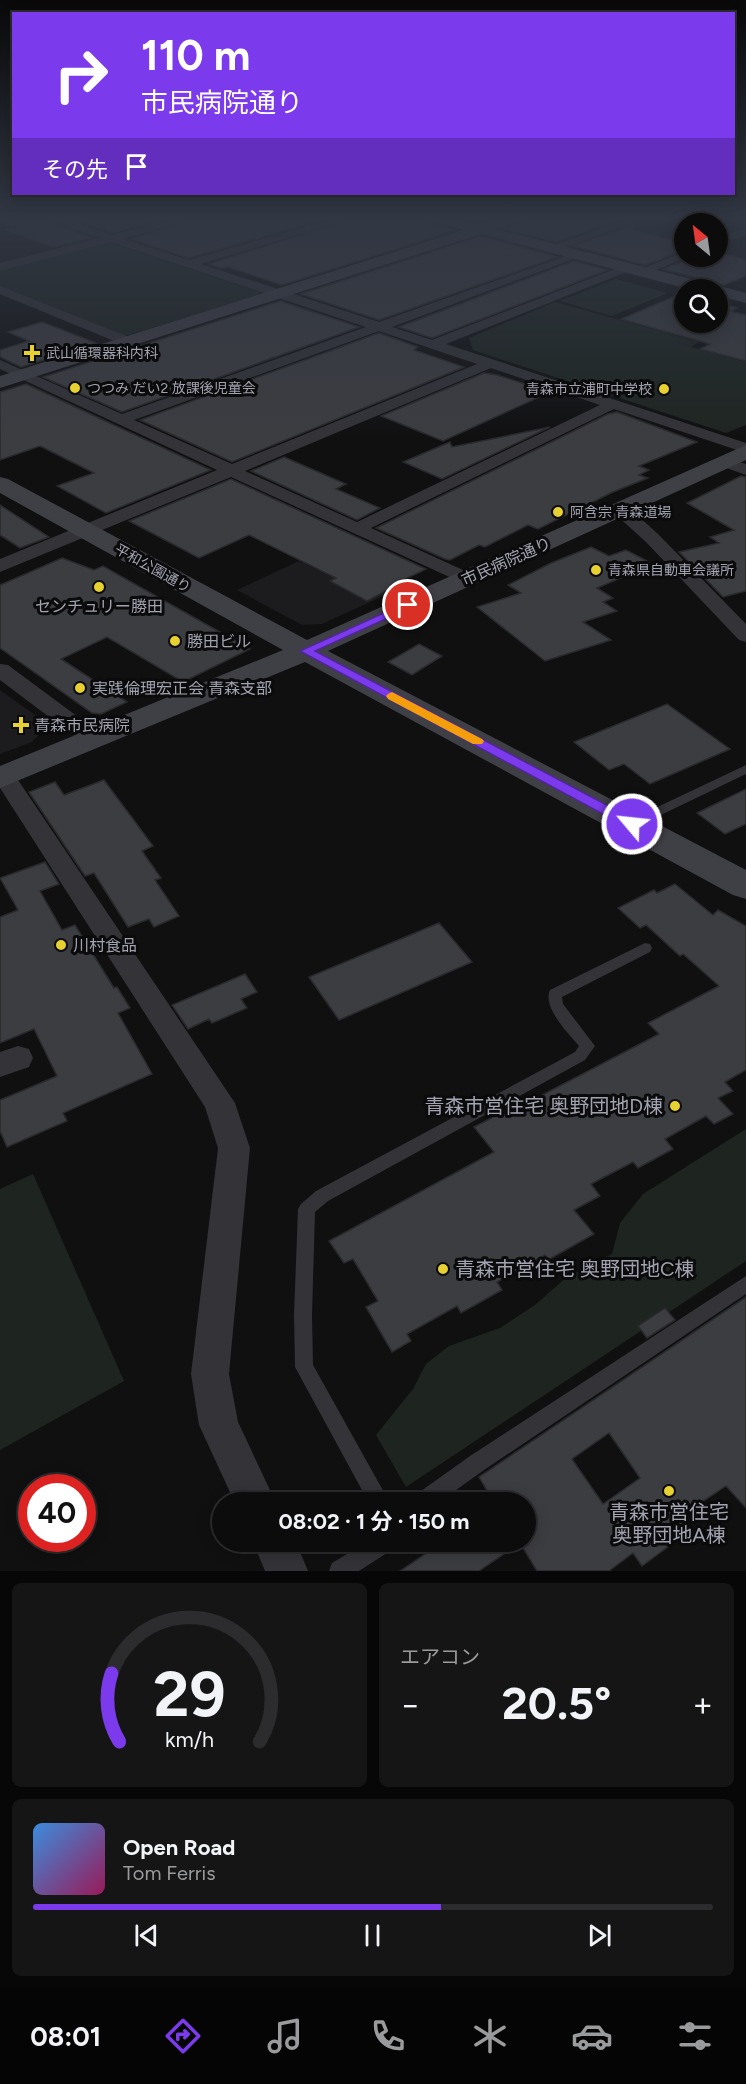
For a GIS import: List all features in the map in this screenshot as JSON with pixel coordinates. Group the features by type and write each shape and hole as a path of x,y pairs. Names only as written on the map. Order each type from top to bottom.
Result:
{"street":[{"path":"3,291 129,342"},
{"path":"270,291 613,404 740,458"},
{"path":"0,382 286,291"},
{"path":"123,419 476,291"},
{"path":"434,344 575,291"},
{"path":"728,293 744,296"},
{"path":"0,364 360,527 467,579"},
{"path":"0,566 489,364"},
{"path":"360,527 613,404"},
{"name":"市民病院通り","path":"2,777 306,651 620,509 740,458"},
{"name":"平和公園通り","path":"0,484 306,651 746,886"},
{"path":"620,509 652,538 746,636"},
{"path":"0,669 93,740"},
{"path":"2,777 219,1103 234,1148 210,1374 219,1425 251,1492"},
{"path":"278,1552 287,1571"}],"lane":[{"path":"632,824 746,769"},
{"path":"375,1492 304,1367 303,1315 308,1209 322,1196 580,1056 587,1046 556,1005 555,994 645,948"},
{"path":"437,1492 746,1284"},
{"path":"340,1571 370,1552"}],"shaded area":[{"path":"8,291 260,292 259,295 122,336"},
{"path":"585,291 668,293 612,316 560,301"},
{"name":"青森市立浦町中学校","path":"555,302 699,342 691,347 746,362 746,425 726,433 473,350 469,338"},
{"path":"299,561 333,577 360,564 405,586 322,624 302,625 237,590"},
{"name":"青森市民病院","path":"0,690 42,720 43,730 32,742 0,754"},
{"path":"746,1129 746,1261 406,1487 376,1435 413,1389 426,1364 449,1346 500,1328 535,1305 567,1277 612,1254 620,1223 643,1194"},
{"path":"33,1174 124,1381 0,1450 0,1189"}],"building":[{"path":"309,291 460,291 379,320 301,294"},
{"path":"494,291 552,291 432,338 399,327"},
{"path":"674,296 674,333 728,333 728,305 737,308 730,311 746,315 746,361 700,349 710,344 621,319"},
{"path":"280,301 359,327 122,412 43,377"},
{"path":"42,322 96,343 21,367 0,357 0,350 29,341 8,332"},
{"path":"379,333 418,347 414,350 464,367 232,462 140,420"},
{"path":"484,373 550,392 443,441 381,416"},
{"path":"26,384 211,470 106,513 57,486 94,473 40,446 0,460 0,392"},
{"path":"617,412 697,442 639,466 649,470 639,475 648,478 613,492 538,529 528,525 485,547 479,545 450,560 376,528 608,414"},
{"path":"550,427 442,479 403,462 450,442 452,447"},
{"path":"284,457 346,484 336,489 380,508 357,520 251,471"},
{"path":"741,476 746,477 746,591 723,597 679,552 719,543 710,537 734,530 687,503"},
{"path":"231,479 426,569 367,601 330,581 336,578 249,535 199,558 129,521"},
{"path":"0,505 49,537 20,548 0,535"},
{"path":"591,547 609,556 626,550 653,564 597,588 613,598 603,602 617,611 583,622 611,640 545,661 477,607 521,593 508,585 551,563"},
{"path":"62,558 94,570 103,566 250,649 183,682 107,637 61,659 127,702 101,714 92,713 0,648 0,585"},
{"path":"419,644 442,656 412,675 388,662"},
{"path":"667,704 730,749 650,784 624,764 609,770 574,742"},
{"path":"104,780 153,846 142,851 161,878 155,880 179,916 154,927 149,919 128,927 94,873 85,876 29,792 55,782 64,795"},
{"path":"746,789 746,824 725,834 697,813"},
{"path":"45,862 59,884 40,891 62,930 75,925 114,988 117,987 130,1008 118,1013 152,1074 63,1113 67,1121 7,1147 0,1131 0,1100 57,1076 34,1029 0,1043 0,917 18,910 0,878"},
{"path":"675,884 713,915 718,910 746,926 746,1070 725,1082 733,1091 718,1098 733,1114 714,1124 706,1116 665,1139 673,1149 638,1168 633,1162 591,1184 600,1196 574,1210 594,1234 548,1260 545,1255 497,1282 502,1290 461,1313 457,1306 407,1334 411,1341 392,1352 366,1307 378,1301 353,1259 344,1263 329,1241 494,1152 474,1127 499,1114 502,1116 659,1034 648,1023 719,986 683,954 680,956 646,925 640,928 618,908 654,890 657,893"},
{"path":"439,923 472,962 339,1020 309,977"},
{"path":"245,974 257,992 241,999 247,1008 212,1023 209,1019 188,1029 172,1005"},
{"path":"746,1297 746,1508 726,1486 678,1518 688,1532 642,1566 633,1553 609,1571 537,1571 525,1552 536,1552 536,1492 488,1492 479,1477","holes":["609,1433 640,1478 603,1504 572,1459"]},
{"path":"665,1308 675,1320 647,1338 638,1326"},
{"path":"428,1552 507,1552 479,1571 400,1571"}],"slow traffic":[{"path":"392,696 477,741"}],"place":[{"name":"武山循環器科内科","path":"32,353"},
{"name":"つつみ だい2 放課後児童会","path":"75,388"},
{"name":"青森市立浦町中学校","path":"664,389"},
{"name":"阿含宗 青森道場","path":"558,512"},
{"name":"青森県自動車会議所","path":"596,570"},
{"name":"センチュリー勝田","path":"99,587"},
{"name":"勝田ビル","path":"175,641"},
{"name":"実践倫理宏正会 青森支部","path":"80,688"},
{"name":"青森市民病院","path":"21,725"},
{"name":"川村食品","path":"61,945"},
{"name":"青森市営住宅 奥野団地D棟","path":"675,1106"},
{"name":"青森市営住宅 奥野団地C棟","path":"443,1269"},
{"name":"青森市営住宅 奥野団地A棟","path":"669,1491"}],"route":[{"path":"408,605 306,651 632,824"}]}
